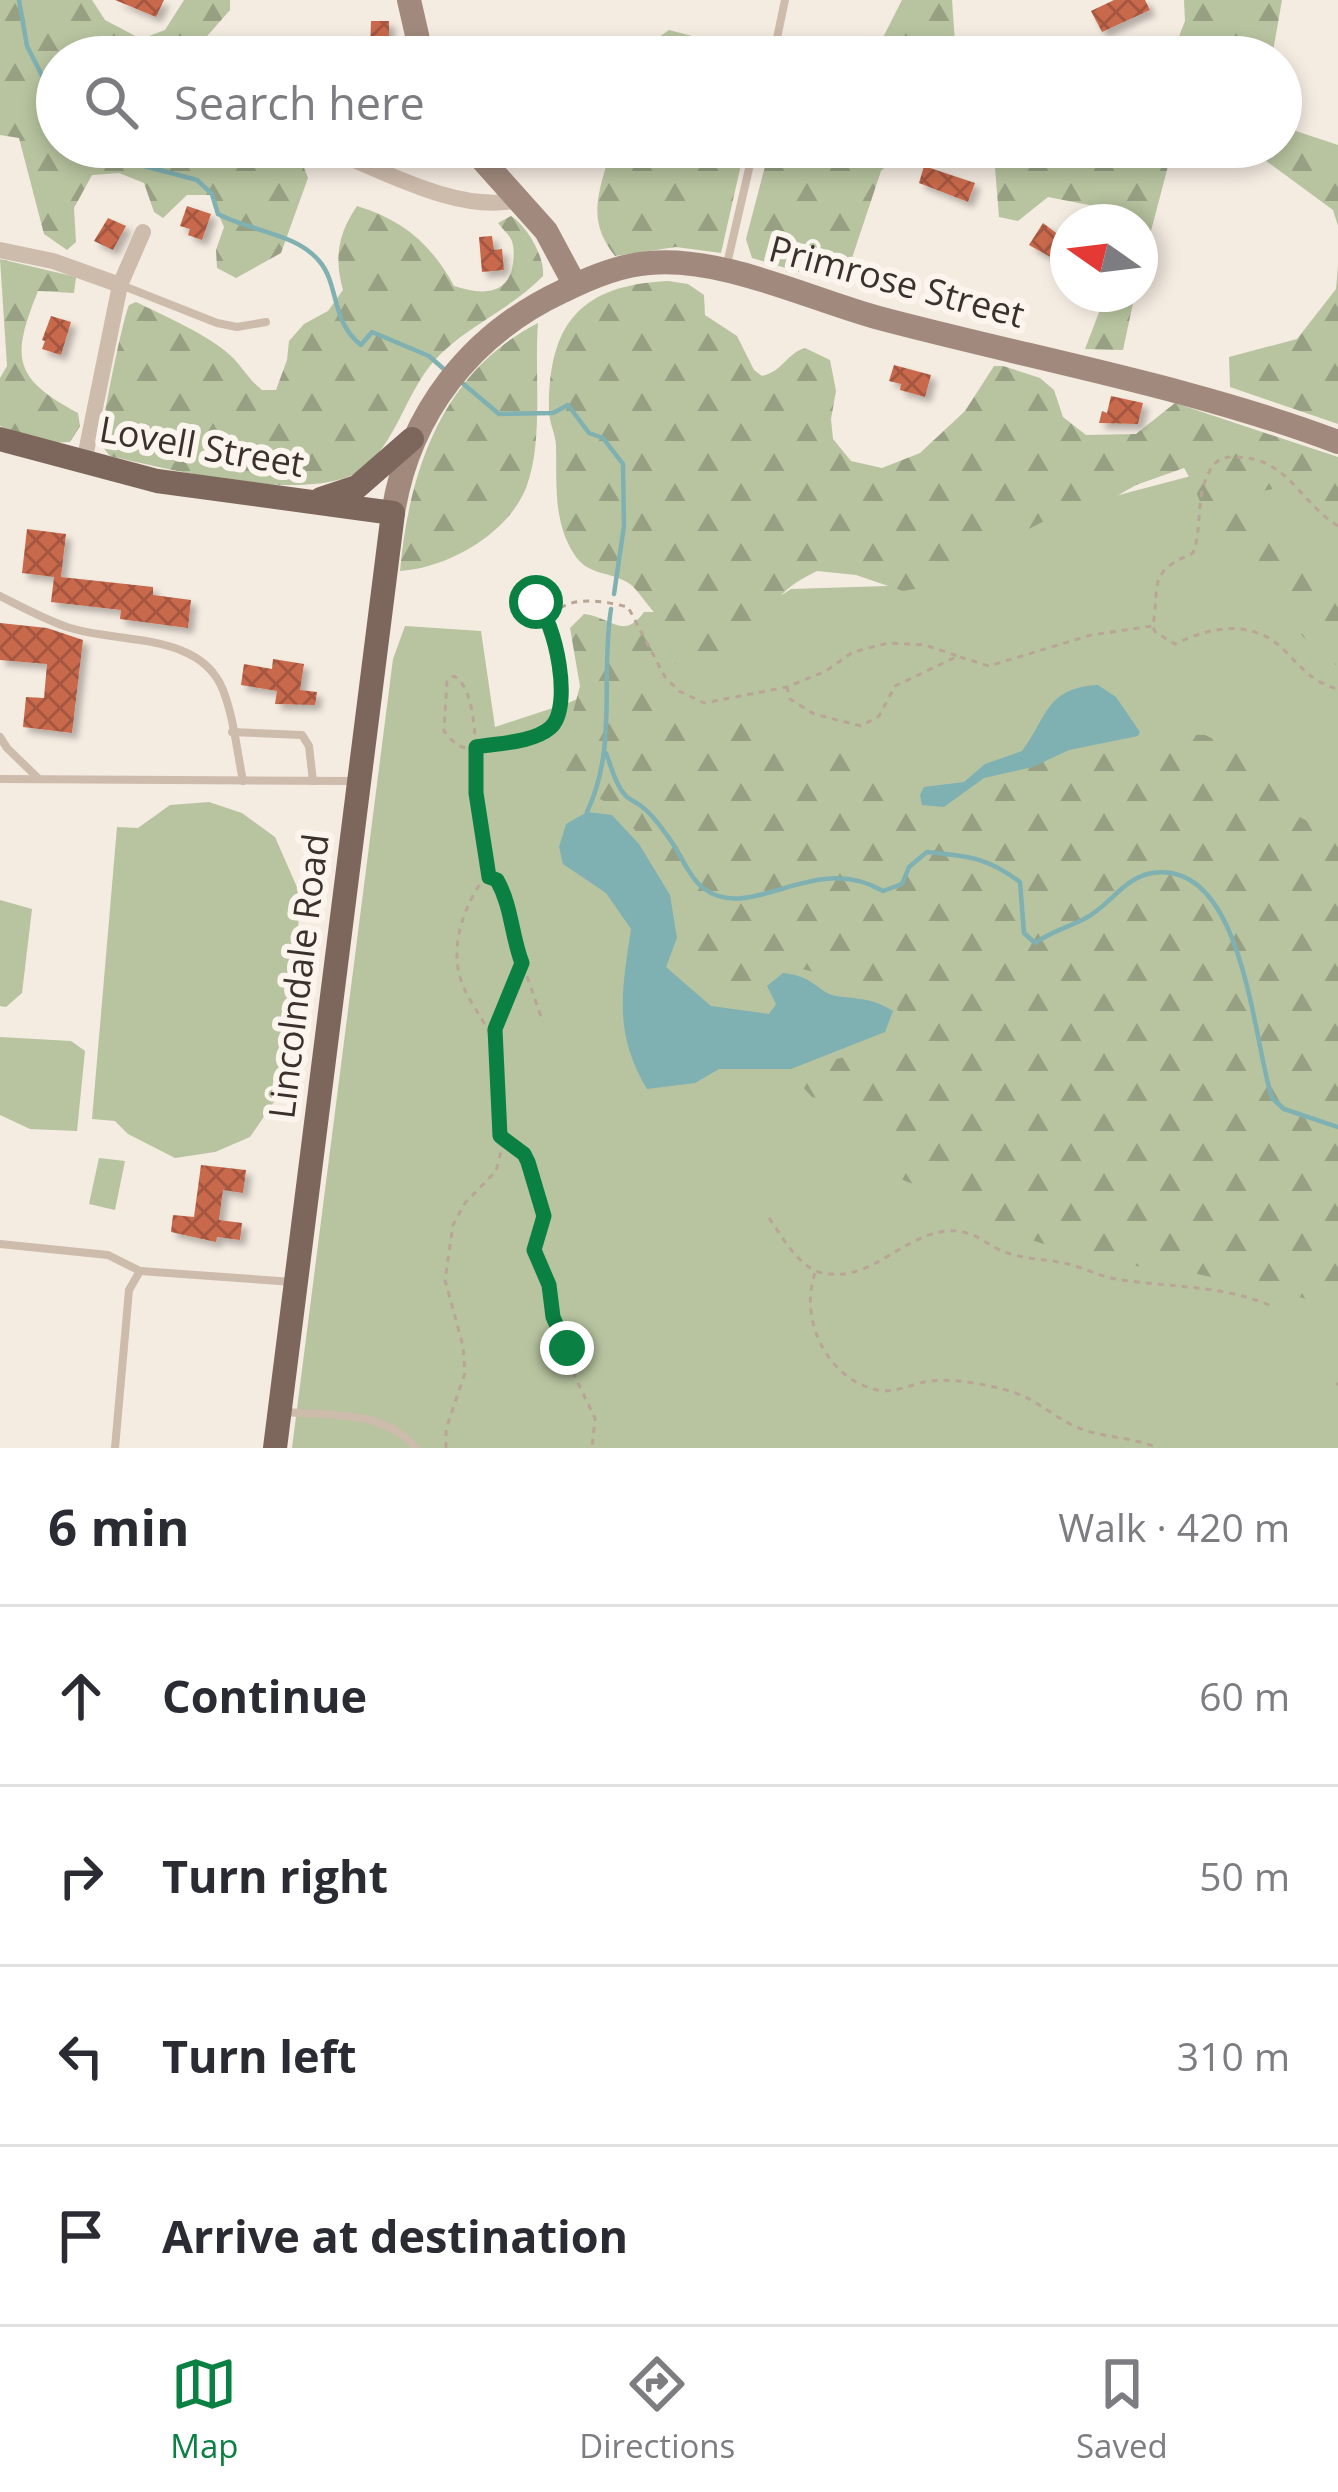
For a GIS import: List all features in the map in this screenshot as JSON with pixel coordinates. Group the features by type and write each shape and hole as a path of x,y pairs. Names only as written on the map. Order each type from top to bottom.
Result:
{"main road":[{"path":"409,0 417,36"},
{"path":"490,168 547,231 575,285"},
{"name":"Primrose Street","path":"393,513 412,440 451,375 473,352 524,311 575,285 643,263 670,262 726,272 909,326 1148,382 1338,442"},
{"name":"Lovell Street","path":"0,439 157,481 393,513"},
{"path":"295,501 339,496 357,487 412,440"},
{"name":"Lincolndale Road","path":"274,1448 393,513"}],"street":[{"path":"378,168 467,202 499,205 518,200"},
{"path":"84,462 120,284 143,232"},
{"path":"0,250 53,261 120,284"}],"lane":[{"path":"777,36 785,0"},
{"path":"726,272 749,168"},
{"path":"120,284 217,322 237,327 266,322"},
{"path":"0,596 65,626 104,637 172,645 193,654 222,686 243,781"},
{"path":"232,732 302,735 309,746 313,781"},
{"path":"0,736 39,779"},
{"path":"0,779 360,782"},
{"path":"0,1244 108,1256 140,1270 297,1282"},
{"path":"115,1448 129,1290 140,1270"},
{"path":"279,1412 372,1420 400,1432 416,1448"}],"path":[{"path":"1338,526 1272,464 1223,458 1204,482 1193,554 1172,561 1158,576 1154,626 1155,632 1175,644 1206,629 1262,634 1279,644 1305,674 1338,689"},
{"path":"494,1046 456,964 470,897 489,877 476,793 476,747 465,687 454,676 447,681 444,731 459,746 476,747 525,738 555,725 562,696 548,628 542,608 525,597"},
{"path":"548,628 559,608 596,602 621,605 634,616 665,677 692,700 717,704 787,687 826,671 853,652 888,643 925,645 989,667 1091,635 1154,626"},
{"path":"787,687 790,699 801,707 861,726 879,716 895,686 958,656"},
{"path":"489,877 497,880 508,901 512,936 543,1022"},
{"path":"522,963 497,1017 494,1046 500,1136 524,1154 544,1216 534,1250 549,1285 553,1317 573,1373 595,1418 592,1448"},
{"path":"446,1448 446,1429 465,1373 464,1346 445,1280 453,1226 465,1203 496,1171 504,1140"},
{"path":"770,1218 792,1250 816,1271 863,1270 910,1242 957,1231 979,1237 1005,1253 1068,1263 1114,1279 1219,1288 1270,1306"},
{"path":"816,1271 808,1312 814,1334 848,1375 872,1389 891,1391 953,1379 1012,1392 1089,1432 1134,1438 1159,1448"}],"green space":[{"path":"0,0 92,0 105,20 135,36 36,36 36,168 304,168 308,178 281,253 236,278 217,268 216,250 224,227 210,195 187,195 163,218 154,212 144,183 119,173 92,175 74,208 76,242 67,250 44,234 19,138 0,135"},
{"path":"184,0 230,0 230,10 207,36 149,36 165,30"},
{"path":"902,0 952,0 955,36 884,36"},
{"path":"1184,0 1282,0 1276,36 1179,36 1185,21"},
{"path":"669,30 692,36 661,36"},
{"path":"1302,133 1338,145 1338,226 1333,210 1276,168 1302,168"},
{"path":"605,168 740,168 721,253 676,247 615,256 600,230"},
{"path":"765,168 884,168 843,285 752,258 746,239"},
{"path":"995,168 1168,168 1158,204 1084,204 1048,197 1018,221 999,217"},
{"path":"357,206 388,218 414,236 454,286 480,291 496,289 508,278 513,246 498,223 511,216 534,243 543,276 434,361 380,452 348,477 319,484 245,482 110,456 103,446 103,429 129,305 136,302 198,333 230,355 262,390 276,390 289,341 304,324 328,311 343,290 340,246"},
{"path":"0,259 76,277 74,293 38,291 22,350 30,377 78,413 80,426 70,442 49,443 0,426 0,378 7,366"},
{"path":"1338,266 1338,424 1230,387 1229,357 1297,339 1336,289"},
{"path":"638,284 688,284 704,295 705,315 737,336 754,370 762,376 805,348 830,360 836,391 833,439 851,461 882,468 920,453 965,411 994,366 1040,378 1054,390 1063,417 1086,435 1136,434 1175,403 1338,457 1338,517 1273,489 1262,491 1251,505 1279,539 1338,583 1338,666 1319,656 1266,591 1237,572 1184,468 1136,485 1101,505 1054,516 925,587 903,591 856,575 817,571 782,594 746,647 665,668 655,675 654,685 673,705 698,716 757,713 771,717 798,747 811,753 866,745 883,761 890,781 907,791 975,783 982,775 1062,750 1124,747 1176,734 1205,735 1263,772 1292,813 1338,837 1338,1306 1189,1272 1141,1267 998,1229 966,1205 903,1180 867,1125 831,1101 812,1097 799,1083 796,1074 875,1050 897,1038 901,1017 891,1000 832,978 773,964 752,1005 708,992 689,956 685,905 662,862 617,809 575,784 553,750 554,741 569,727 580,686 570,628 584,614 623,626 637,621 644,612 654,612 630,584 579,561 567,541 559,516 556,442 549,411 555,355 575,315 591,301"},
{"path":"1099,312 1131,312 1123,350 1085,349"},
{"path":"538,323 535,450 517,505 474,546 437,563 400,571 412,497 436,428 477,368"},
{"path":"1221,468 1338,472 1338,1448 292,1448 393,659 405,626 481,631 495,727 568,703 702,646 791,589 919,585 1021,521"},
{"path":"209,802 242,813 275,837 300,894 292,1042 282,1090 250,1137 215,1152 175,1158 128,1134 115,1121 92,1119 117,827 138,828 170,805"},
{"path":"0,900 32,909 22,993 6,1007 0,1006"},
{"path":"0,1037 71,1041 85,1051 77,1131 30,1129 0,1115"},
{"path":"99,1158 125,1161 115,1210 89,1204"}],"water":[{"path":"1098,685 1116,697 1140,732 1138,736 1069,750 1033,767 984,778 944,807 922,805 924,787 964,782 985,764 1022,751 1058,698"},
{"path":"587,812 612,815 639,844 670,895 677,938 666,967 711,1006 769,1014 776,1004 767,986 783,973 802,977 830,994 872,1001 893,1011 885,1032 791,1069 719,1069 695,1083 647,1089 629,1049 623,1011 631,929 606,893 563,864 559,847 566,824"}],"building":[{"path":"115,0 164,0 156,17"},
{"path":"1114,0 1145,0 1150,10 1102,32 1091,11"},
{"path":"371,21 389,21 389,36 371,36"},
{"path":"923,168 930,168 975,183 968,202 919,183"},
{"path":"187,206 211,214 202,240 180,226"},
{"path":"108,218 126,226 113,250 94,241"},
{"path":"1043,223 1050,228 1050,257 1029,245"},
{"path":"492,236 494,250 502,249 504,270 482,272 479,237"},
{"path":"51,316 71,322 61,355 42,349"},
{"path":"894,365 931,375 925,397 900,390 901,384 889,381"},
{"path":"1111,396 1143,403 1138,424 1099,423"},
{"path":"27,529 66,534 61,577 153,587 153,595 191,600 188,628 120,619 121,610 51,602 54,577 22,573"},
{"path":"0,623 47,628 83,640 72,733 23,727 26,697 44,698 47,664 0,660"},
{"path":"273,659 304,664 300,690 317,692 315,705 275,704 277,691 241,685 244,664 272,669"},
{"path":"201,1165 246,1170 243,1193 223,1190 219,1220 242,1223 240,1240 217,1237 216,1242 171,1232 173,1215 194,1217"}],"waterway":[{"path":"19,0 27,46 36,64"},
{"path":"152,168 197,180 212,194 218,214 310,252 326,271 345,326 361,345 372,332 429,356 446,371"},
{"path":"460,381 499,414 553,413 568,405 589,433 603,438 623,464 624,526 614,594"},
{"path":"587,812 602,763 611,609"},
{"path":"606,753 622,792 655,819 698,883 722,897 742,898 832,878 883,891 902,884 909,867 927,852 954,855 987,863 1020,882 1024,933 1035,943 1093,914 1142,876 1183,876 1207,894 1225,923 1250,998 1272,1098 1284,1109 1338,1127"}],"route":[{"path":"536,602 547,616 557,656 561,714 543,733 476,747 476,793 489,877 497,880 508,901 512,936 522,963 495,1029 500,1136 528,1162 544,1216 534,1250 567,1348"}]}
